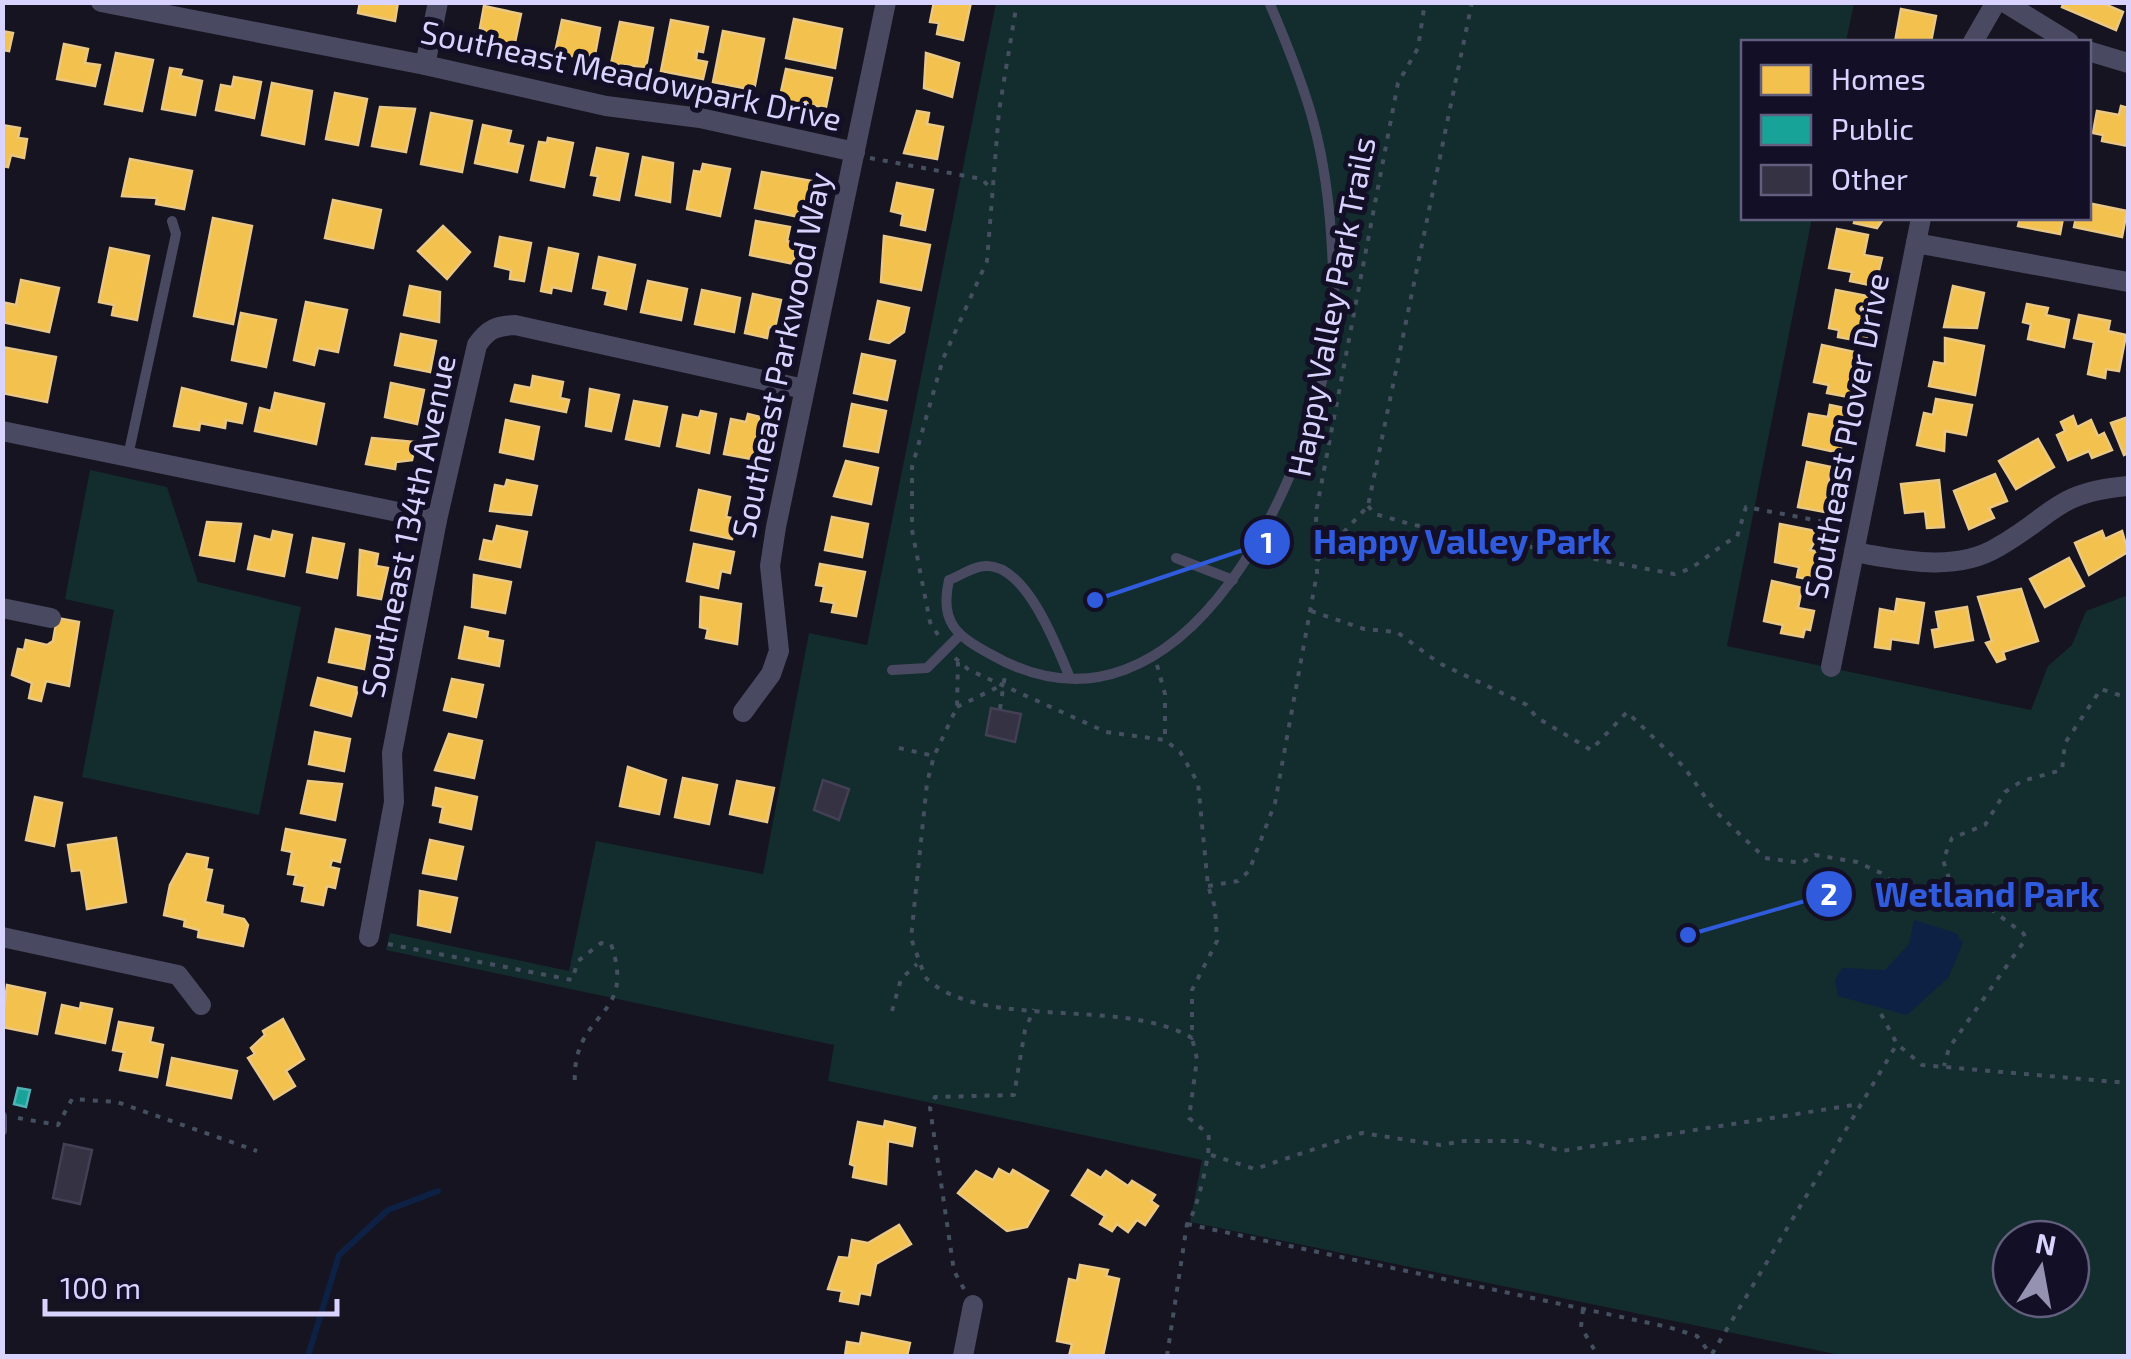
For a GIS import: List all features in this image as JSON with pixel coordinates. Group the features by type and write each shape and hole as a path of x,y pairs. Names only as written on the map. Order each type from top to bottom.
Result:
{"street":[{"name":"Southeast Meadowpark Drive","path":"100,2 425,65 606,106 700,118 854,154"},
{"path":"425,65 438,2"},
{"name":"Southeast Parkwood Way","path":"744,712 771,674 779,651 770,566 886,2"},
{"path":"1973,40 1996,2"},
{"path":"2004,2 2066,40"},
{"path":"2091,52 2128,63"},
{"name":"Southeast Plover Drive","path":"1830,667 1921,220"},
{"path":"1916,243 2128,282"},
{"name":"Southeast 134th Avenue","path":"370,937 394,802 392,753 437,520 477,345 497,326 515,326 804,388"},
{"path":"2,431 437,520"},
{"path":"1854,552 1911,562 1958,562 1996,549 2058,502 2091,490 2128,486"},
{"path":"2,608 51,618"},
{"path":"2,937 178,975 200,1005"},
{"path":"963,1356 973,1305"}],"lane":[{"path":"1070,678 1046,622 1003,569 983,565 949,580 944,604 959,636 1010,666 1070,678 1156,658 1194,628 1233,580 1267,524 1310,420 1334,317 1328,177 1314,115 1269,2"},
{"path":"128,456 176,234 172,221"},
{"path":"1176,558 1233,580"},
{"path":"892,670 927,668 959,636"},
{"path":"2,1132 4,1116"}],"path":[{"path":"946,647 930,622 912,530 912,466 943,359 987,261 1017,2"},
{"name":"Happy Valley Park Trails","path":"1208,886 1244,877 1261,850 1276,804 1311,611 1317,561 1316,512 1398,83 1418,48 1425,2"},
{"path":"1317,561 1368,506 1472,2"},
{"path":"854,154 982,178 993,191"},
{"path":"982,178 995,166"},
{"path":"1368,506 1375,514 1414,526 1657,572 1689,570 1716,546 1737,537 1746,507 1859,529"},
{"path":"1311,611 1364,630 1397,632 1440,663 1527,705 1536,716 1591,750 1627,712 1684,766 1715,810 1765,858 1789,864 1828,856 1880,873 1914,900 1953,891 1968,892 1987,902 2024,934 2025,940 1949,1048 1944,1066"},
{"path":"1156,658 1166,694 1165,740"},
{"path":"1167,1356 1188,1224 1196,1215 1199,1184 1211,1155 1208,1134 1188,1118 1197,1059 1192,1038 1192,990 1216,941 1216,907 1208,886 1198,784 1180,752 1165,740 1106,732 958,662 957,707 934,756 910,938 917,964 933,985 972,1003 1087,1012 1192,1038"},
{"path":"957,707 1004,684"},
{"path":"1000,709 1004,684"},
{"path":"1953,891 1943,860 1952,838 1985,825 2006,792 2022,781 2062,770 2065,743 2100,689 2128,698"},
{"path":"899,748 934,756"},
{"path":"370,937 572,980 578,961 601,943 611,944 619,968 618,995 578,1043 574,1086"},
{"path":"892,1011 901,978 917,964"},
{"path":"954,1271 930,1108 935,1097 1014,1095 1025,1030 1034,1009"},
{"path":"1881,1014 1897,1044 1922,1065 2128,1083"},
{"path":"1188,1224 1697,1336 1712,1356 1897,1044"},
{"path":"4,1116 58,1125 72,1098 105,1100 257,1151"},
{"path":"1211,1155 1255,1169 1362,1132 1440,1145 1524,1142 1562,1150 1860,1104"},
{"path":"1583,1309 1582,1327 1598,1356"}],"green space":[{"path":"996,3 1854,3 1846,40 1741,40 1741,220 1812,220 1727,646 2031,710 2048,666 2072,645 2086,611 2128,595 2128,1356 1845,1356 1190,1222 1202,1160 828,1081 834,1045 386,950 390,933 569,971 596,841 763,874 809,633 867,645"},
{"path":"90,470 167,487 198,582 301,607 259,815 82,777 114,610 65,599"}],"water":[{"path":"1914,920 1956,933 1963,943 1948,978 1907,1015 1838,996 1835,980 1842,968 1885,970 1909,944"}],"building: Homes":[{"path":"360,2 398,2 395,21 358,13"},
{"path":"934,2 971,2 963,40 937,34 939,23 930,22"},
{"path":"2064,2 2100,2 2123,12 2116,30 2062,7"},
{"path":"484,6 521,14 514,47 483,41 485,29 480,28"},
{"path":"1901,9 1936,16 1931,40 1895,40"},
{"path":"794,19 842,29 835,68 786,58"},
{"path":"562,20 600,28 594,60 555,53"},
{"path":"671,20 708,27 703,52 697,51 696,60 707,62 703,79 661,71"},
{"path":"620,22 653,28 646,67 611,64"},
{"path":"2,31 13,33 9,51 2,50"},
{"path":"723,31 764,39 754,90 713,82"},
{"path":"64,44 88,49 85,63 100,65 95,86 57,79"},
{"path":"116,53 153,60 142,111 105,104"},
{"path":"926,53 959,63 952,97 924,88"},
{"path":"170,68 182,70 180,76 202,81 195,115 162,109"},
{"path":"786,69 832,78 826,107 779,101"},
{"path":"234,77 261,82 254,118 216,110 221,85 232,87"},
{"path":"272,83 312,91 304,144 262,135"},
{"path":"335,93 367,99 358,145 326,139"},
{"path":"2121,106 2128,108 2128,146 2102,141 2103,135 2093,133 2097,111 2119,115"},
{"path":"380,107 415,109 406,152 372,146"},
{"path":"917,111 929,113 927,124 943,127 937,159 904,153"},
{"path":"431,113 472,121 462,172 421,164"},
{"path":"2,125 20,128 18,138 27,139 24,158 11,155 8,167 2,166"},
{"path":"483,125 511,131 508,143 523,146 517,172 475,163"},
{"path":"548,138 573,143 564,187 531,180 539,142 547,143"},
{"path":"597,148 628,154 619,200 594,195 598,176 591,175"},
{"path":"643,157 673,163 670,202 636,195"},
{"path":"130,159 192,171 184,209 156,204 157,198 122,196"},
{"path":"703,164 730,169 720,216 687,209 694,171 701,172"},
{"path":"762,172 812,181 804,218 755,208"},
{"path":"897,183 933,190 925,230 901,225 903,214 891,211"},
{"path":"333,200 381,210 373,248 325,238"},
{"path":"2091,204 2127,211 2122,237 2074,227 2076,220 2091,220"},
{"path":"213,218 252,226 233,324 194,316"},
{"path":"1855,220 1883,220 1877,228 1854,223"},
{"path":"2020,220 2063,220 2060,234 2018,226"},
{"path":"756,221 790,227 787,241 798,244 794,264 750,255"},
{"path":"443,226 470,252 447,279 418,251"},
{"path":"1837,229 1868,235 1864,255 1882,258 1877,278 1872,277 1870,285 1850,281 1852,272 1829,268"},
{"path":"884,236 930,245 921,290 881,282"},
{"path":"500,237 531,243 524,281 510,279 511,270 495,266"},
{"path":"110,248 149,256 137,320 112,315 114,305 99,302"},
{"path":"549,248 578,254 571,291 552,287 551,293 541,291"},
{"path":"599,257 635,265 626,309 605,304 608,291 593,288"},
{"path":"21,280 59,288 49,332 2,322 2,302 16,305"},
{"path":"648,281 687,289 681,320 641,312"},
{"path":"410,286 440,292 439,322 404,315"},
{"path":"1953,286 1984,293 1977,328 1944,327"},
{"path":"702,290 740,298 734,332 695,324"},
{"path":"1836,290 1867,296 1862,319 1870,321 1866,342 1838,337 1839,330 1829,328"},
{"path":"753,294 781,300 775,328 769,327 767,338 745,333"},
{"path":"878,301 909,308 904,332 889,343 870,339"},
{"path":"306,302 347,310 338,352 318,348 314,365 294,360"},
{"path":"2027,304 2048,308 2046,315 2069,320 2064,347 2028,339 2031,324 2023,322"},
{"path":"241,313 276,320 266,367 232,360"},
{"path":"2079,315 2110,321 2108,331 2126,335 2119,371 2106,369 2105,378 2088,374 2094,342 2074,338"},
{"path":"401,334 436,341 430,372 395,365"},
{"path":"1945,338 1984,346 1975,395 1929,386 1934,362 1945,364"},
{"path":"1822,345 1859,353 1854,398 1827,393 1829,385 1814,382"},
{"path":"2,347 56,357 47,402 2,393"},
{"path":"862,354 895,361 887,400 854,393"},
{"path":"533,376 563,382 560,398 569,400 566,412 511,401 515,385 531,388"},
{"path":"391,383 424,390 417,424 385,417"},
{"path":"182,388 246,404 242,423 226,420 225,428 200,423 199,430 174,426"},
{"path":"590,389 619,395 611,431 586,426"},
{"path":"275,393 324,404 316,444 255,431 260,408 271,411"},
{"path":"1936,399 1972,405 1966,435 1945,431 1944,451 1917,445 1924,413 1933,415"},
{"path":"634,401 667,407 659,446 626,439"},
{"path":"852,404 886,411 878,452 844,446"},
{"path":"1830,405 1849,409 1840,453 1803,445 1809,414 1828,417"},
{"path":"701,411 716,414 709,453 677,446 683,415 699,418"},
{"path":"748,414 760,417 759,423 765,424 757,460 724,454 731,419 746,422"},
{"path":"2073,416 2077,427 2091,420 2098,436 2104,433 2112,450 2092,458 2089,451 2068,460 2057,435 2065,431 2061,422"},
{"path":"2128,417 2128,453 2124,455 2111,423"},
{"path":"506,420 539,427 533,459 500,452"},
{"path":"372,438 416,442 412,460 396,462 395,469 366,464"},
{"path":"2038,439 2054,467 2016,489 1999,461"},
{"path":"846,461 878,468 871,504 834,496"},
{"path":"1807,462 1831,467 1825,512 1798,507"},
{"path":"1995,474 2007,501 1989,508 1994,518 1969,529 1954,491"},
{"path":"507,480 537,486 531,515 490,511 495,485 505,487"},
{"path":"1939,480 1944,527 1927,528 1925,511 1905,513 1901,484"},
{"path":"699,490 730,497 726,517 737,519 732,539 691,530"},
{"path":"832,517 868,524 862,557 825,550"},
{"path":"207,522 241,524 234,561 200,555"},
{"path":"1780,524 1820,532 1810,550 1823,553 1818,581 1797,577 1799,567 1775,562"},
{"path":"497,526 527,532 520,567 480,559 484,540 493,542"},
{"path":"273,531 292,535 284,576 248,569 255,536 271,540"},
{"path":"2102,531 2105,539 2122,531 2128,552 2089,575 2075,543"},
{"path":"313,538 344,544 337,578 307,572"},
{"path":"694,544 734,552 730,573 721,571 718,588 687,581"},
{"path":"360,550 378,554 376,566 388,568 381,599 358,595"},
{"path":"2069,558 2084,586 2045,607 2030,579"},
{"path":"820,564 865,572 856,616 832,612 834,603 821,601 824,586 816,585"},
{"path":"474,575 511,582 505,613 472,607"},
{"path":"1772,581 1802,588 1798,608 1814,611 1810,630 1805,629 1803,637 1781,633 1783,625 1764,621"},
{"path":"2021,589 2038,641 2003,652 2005,659 1997,662 1986,643 1992,641 1978,597"},
{"path":"701,597 741,604 737,644 706,638 708,629 700,627"},
{"path":"1897,599 1924,603 1918,643 1891,639 1890,649 1875,647 1880,609 1895,612"},
{"path":"1967,607 1973,640 1935,647 1932,630 1939,629 1936,612"},
{"path":"57,618 79,622 69,686 46,681 41,701 29,698 32,683 12,675 18,649 24,650 26,640 47,645 53,641"},
{"path":"465,627 488,632 487,638 503,641 499,666 459,658"},
{"path":"336,629 370,636 364,669 329,662"},
{"path":"318,678 358,688 351,716 311,705"},
{"path":"452,679 483,685 476,717 444,710"},
{"path":"315,732 350,739 344,771 309,764"},
{"path":"449,734 482,741 474,778 435,770"},
{"path":"628,767 666,780 659,814 620,806"},
{"path":"683,778 717,785 709,824 675,817"},
{"path":"308,781 342,784 335,820 301,813"},
{"path":"737,781 774,788 767,822 730,814"},
{"path":"436,788 477,797 471,829 440,822 443,807 433,805"},
{"path":"35,797 62,803 54,846 26,840"},
{"path":"286,829 345,840 340,862 332,860 330,867 339,869 335,888 327,886 323,905 302,901 305,886 294,884 296,875 288,874 292,852 282,850"},
{"path":"116,838 126,902 87,909 81,870 72,871 68,845"},
{"path":"430,840 463,847 456,879 423,873"},
{"path":"187,854 208,858 206,869 212,870 205,902 223,906 222,914 244,919 248,925 243,946 198,937 199,930 184,926 185,920 164,915 170,885"},
{"path":"420,891 457,898 450,932 418,925"},
{"path":"7,985 45,993 37,1034 2,1027"},
{"path":"81,1003 112,1009 105,1043 56,1033 62,1005 80,1009"},
{"path":"283,1019 304,1059 286,1071 295,1086 274,1099 248,1058 255,1054 251,1048 265,1035 263,1031"},
{"path":"119,1022 153,1028 150,1042 163,1045 157,1077 120,1070 124,1052 113,1050"},
{"path":"172,1058 237,1071 231,1098 167,1085"},
{"path":"885,1121 915,1128 912,1146 888,1141 886,1184 853,1177 855,1166 850,1164 858,1122 884,1127"},
{"path":"999,1169 1010,1175 1013,1170 1048,1191 1027,1227 1007,1231 958,1193 976,1171 993,1180"},
{"path":"1088,1170 1101,1178 1106,1171 1128,1186 1132,1181 1155,1195 1151,1201 1158,1206 1145,1225 1137,1220 1128,1232 1117,1224 1112,1231 1100,1224 1105,1216 1072,1195"},
{"path":"899,1225 911,1244 876,1264 870,1295 860,1293 858,1304 840,1301 842,1291 828,1289 839,1257 849,1258 852,1240 868,1243"},
{"path":"1080,1265 1108,1270 1106,1276 1119,1279 1103,1356 1069,1356 1072,1344 1057,1341 1069,1279 1077,1281"},
{"path":"862,1333 910,1343 907,1356 845,1356 847,1342 860,1344"}],"building: Public":[{"path":"18,1088 30,1090 26,1107 14,1104"}],"building: Other":[{"path":"991,708 1021,714 1015,742 986,735"},
{"path":"823,780 849,789 839,820 814,810"},
{"path":"64,1144 92,1150 80,1204 53,1198"}],"waterway":[{"path":"308,1356 339,1255 388,1210 438,1191"}],"place":[{"name":"Happy Valley Park","path":"1095,600"},
{"name":"Wetland Park","path":"1688,935"}]}
